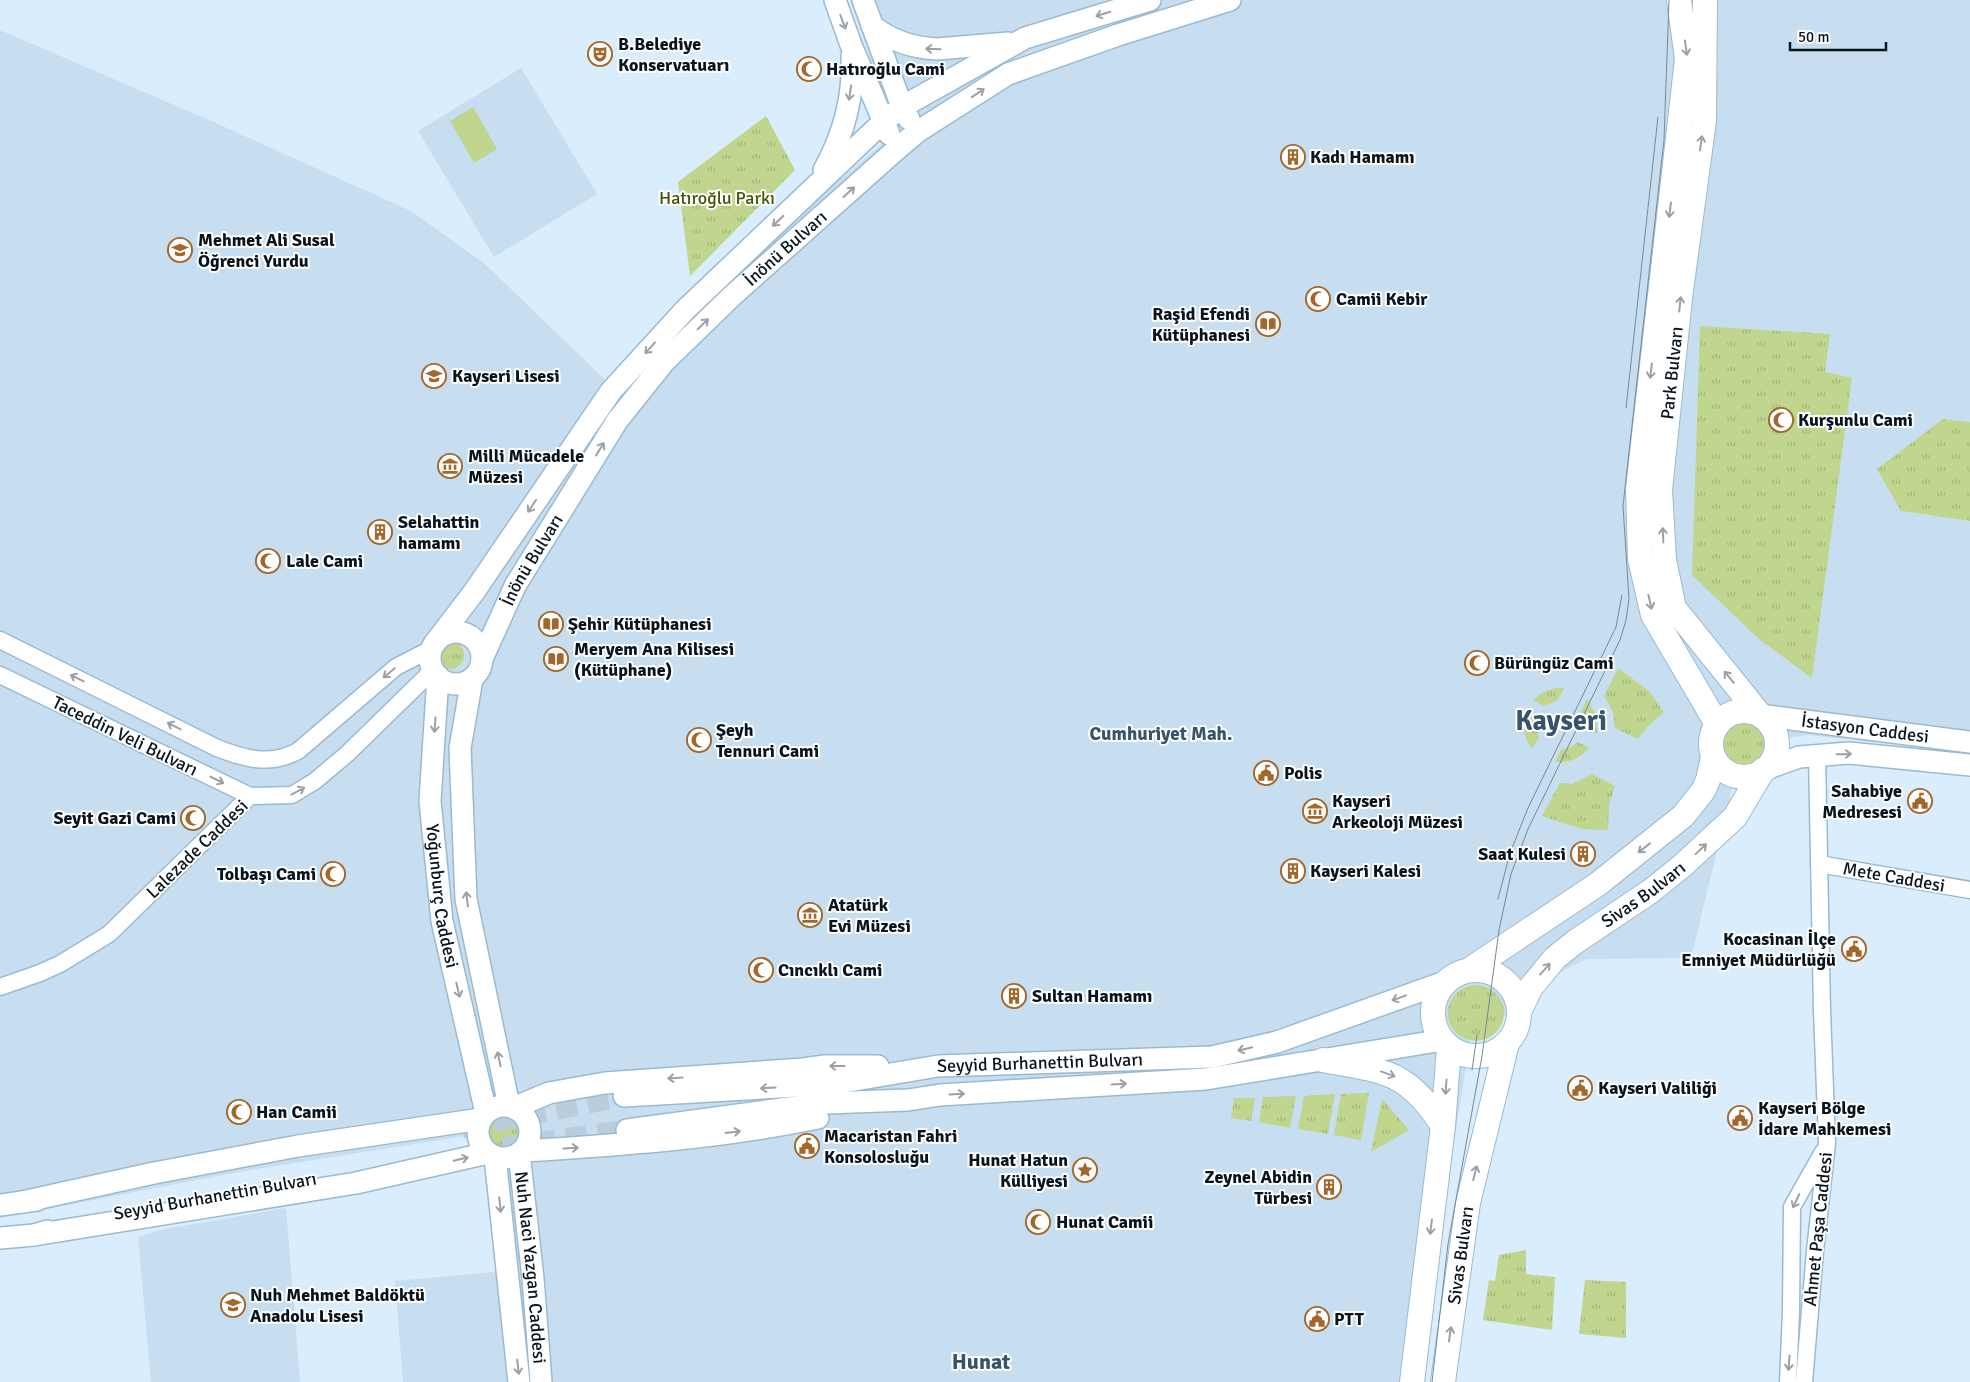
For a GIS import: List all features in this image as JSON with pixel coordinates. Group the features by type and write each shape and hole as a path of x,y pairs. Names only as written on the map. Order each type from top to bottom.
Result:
{"highway":[{"name":"Park Bulvarı","path":"1679,0 1688,59 1638,488 1640,560 1653,615 1717,724"},
{"name":"Park Bulvarı","path":"1705,0 1704,121 1680,298 1660,490 1664,560 1674,608 1760,715"},
{"path":"1740,711 1760,715 1771,725 1776,738 1775,753 1768,766 1763,770 1749,776 1734,775 1722,768 1713,757 1711,750 1712,737 1717,724 1727,715 1740,711"},
{"name":"Sivas Bulvarı","path":"1469,970 1598,884 1683,816 1703,791 1708,780 1713,757"},
{"name":"Sivas Bulvarı","path":"1520,1010 1531,987 1555,958 1575,942 1651,891 1682,866 1735,817 1763,770"},
{"path":"1469,970 1486,970 1504,979 1515,993 1520,1010 1517,1028 1507,1043 1492,1053 1474,1056 1457,1052 1446,1043 1438,1033 1433,1015 1436,997 1445,982 1452,976 1469,970"},
{"name":"Sivas Bulvarı","path":"1412,1382 1443,1126 1446,1043"},
{"name":"Sivas Bulvarı","path":"1443,1382 1468,1203 1507,1043"},
{"path":"1323,1060 1385,1072 1402,1080 1421,1096 1443,1126"}],"main road":[{"path":"835,0 851,45 883,122 897,149"},
{"path":"863,0 902,106 917,132"},
{"name":"İnönü Bulvarı","path":"433,646 474,592 611,391 684,310 883,122 902,106 1025,38 1150,0"},
{"name":"İnönü Bulvarı","path":"482,659 515,586 617,421 664,362 732,296 897,149 917,132 1008,74 1118,35 1230,0"},
{"path":"872,26 892,39 926,49 1016,43"},
{"path":"813,187 829,160 847,113 852,78 851,45"},
{"path":"461,632 474,639 481,652 482,659 472,679 458,684 451,683 436,673 431,664 433,646 446,633 461,632"},
{"name":"Yoğunburç Caddesi","path":"436,673 430,801 442,921 483,1116"},
{"name":"Yoğunburç Caddesi","path":"472,679 460,748 466,899 511,1107"},
{"name":"İstasyon Caddesi","path":"1760,715 1970,742"},
{"name":"İstasyon Caddesi","path":"1763,770 1799,757 1849,753 1970,765"},
{"name":"Seyyid Burhanettin Bulvarı","path":"624,1096 831,1084 938,1066 1212,1057 1278,1042 1445,982"},
{"name":"Seyyid Burhanettin Bulvarı","path":"627,1130 826,1104 1206,1079 1446,1043"},
{"path":"22,1202 154,1173 298,1146 483,1116 497,1107 511,1107 549,1093 605,1083 825,1066 938,1066"},
{"path":"34,1235 356,1183 492,1155 510,1158 521,1152 633,1144 757,1129 908,1100"},
{"path":"511,1107 522,1113 530,1124 530,1139 521,1152"},
{"path":"483,1116 478,1126 479,1141 492,1155"},
{"name":"Seyyid Burhanettin Bulvarı","path":"0,1205 104,1194 427,1135"},
{"name":"Nuh Naci Yazgan Caddesi","path":"521,1152 541,1382"},
{"name":"Nuh Naci Yazgan Caddesi","path":"492,1155 520,1382"},
{"name":"Seyyid Burhanettin Bulvarı","path":"0,1238 34,1235 113,1213 431,1158"}],"street":[{"name":"Taceddin Veli Bulvarı","path":"0,640 217,748 257,760 273,760 290,755 306,746 396,667 433,646"},
{"name":"Lalezade Caddesi","path":"0,988 60,964 109,934 250,796 292,795 315,781 436,673"},
{"name":"Taceddin Veli Bulvarı","path":"0,675 250,796"},
{"path":"1817,755 1822,1010 1827,1143"},
{"name":"Mete Caddesi","path":"1819,864 1970,890"},
{"name":"Ahmet Paşa Caddesi","path":"1788,1382 1792,1207 1827,1143"},
{"name":"Ahmet Paşa Caddesi","path":"1804,1382 1815,1251 1827,1143"}],"shaded area":[{"path":"850,0 1970,0 1970,422 1943,419 1901,511 1970,521 1970,753 1808,735 1743,744 1691,958 1587,959 1560,972 1549,981 1541,990 1527,1019 1475,1012 1451,1160 1423,1382 403,1382 395,1281 515,1270 503,1130 239,1172 0,1218 0,30 218,124 411,211 485,264 621,395 741,271 834,185 898,130 878,81"},
{"path":"521,68 597,194 494,257 418,131"},
{"name":"Nuh Mehmet Baldöktü Anadolu Lisesi","path":"286,1208 300,1382 151,1382 138,1237 164,1229"}],"green space":[{"path":"473,107 497,149 474,163 450,121"},
{"name":"Hatıroğlu Parkı","path":"766,116 795,170 690,276 678,182"},
{"path":"1700,326 1830,334 1825,372 1852,378 1812,678 1760,640 1692,575"},
{"path":"1943,419 1970,422 1970,521 1901,511 1877,469"},
{"path":"450,641 460,645 464,655 460,665 450,669 440,665 436,655 440,645"},
{"path":"1618,668 1649,691 1664,712 1648,726 1638,739 1615,728 1613,712 1604,696"},
{"path":"1564,688 1558,700 1544,706 1533,700 1543,692"},
{"path":"1587,699 1596,715 1597,733 1585,727 1581,712"},
{"path":"1525,714 1536,720 1536,729 1539,737 1532,749 1524,733"},
{"path":"1748,723 1756,726 1762,732 1765,744 1762,756 1756,762 1740,765 1732,762 1726,756 1723,740 1726,732 1732,726"},
{"path":"1578,742 1589,748 1574,760 1555,762 1561,750 1571,747"},
{"path":"1592,774 1615,786 1609,804 1608,830 1582,829 1542,816 1560,783 1572,784"},
{"path":"1476,985 1487,987 1496,993 1502,1002 1504,1013 1502,1024 1496,1033 1487,1039 1476,1041 1465,1039 1456,1033 1450,1024 1448,1013 1450,1002 1456,993 1465,987"},
{"path":"1369,1093 1361,1140 1334,1135 1341,1094"},
{"path":"1335,1094 1328,1134 1298,1129 1304,1096"},
{"path":"1296,1096 1290,1128 1259,1122 1263,1097"},
{"path":"1234,1098 1255,1098 1251,1121 1231,1118"},
{"path":"1382,1099 1409,1130 1371,1152"},
{"path":"504,1117 510,1118 518,1126 518,1138 510,1146 504,1147 498,1146 490,1138 489,1132 490,1126 498,1118"},
{"path":"1526,1250 1526,1274 1555,1277 1552,1330 1483,1320 1489,1280 1495,1281 1499,1255"},
{"path":"1585,1280 1626,1282 1626,1338 1579,1334"}],"tunnel":[{"path":"462,1128 624,1096"},
{"path":"471,1152 627,1130"}],"tram line":[{"path":"1432,1382 1448,1244 1482,1056 1499,930 1511,874 1528,829 1620,640 1626,620 1629,599 1623,506 1664,140 1669,0"},
{"path":"1626,408 1658,117"},
{"path":"1498,899 1510,853 1528,808 1616,627 1622,595"},
{"path":"1472,1070 1477,1035"}],"place":[{"name":"B.Belediye Konservatuarı","path":"600,54"},
{"name":"Hatıroğlu Cami","path":"809,69"},
{"name":"Kadı Hamamı","path":"1293,157"},
{"name":"Mehmet Ali Susal Öğrenci Yurdu","path":"180,250"},
{"name":"Camii Kebir","path":"1318,299"},
{"name":"Raşid Efendi Kütüphanesi","path":"1268,324"},
{"name":"Kayseri Lisesi","path":"434,376"},
{"name":"Kurşunlu Cami","path":"1781,420"},
{"name":"Milli Mücadele Müzesi","path":"450,466"},
{"name":"Selahattin hamamı","path":"380,532"},
{"name":"Lale Cami","path":"268,561"},
{"name":"Şehir Kütüphanesi","path":"551,624"},
{"name":"Meryem Ana Kilisesi (Kütüphane)","path":"556,659"},
{"name":"Bürüngüz Cami","path":"1477,663"},
{"name":"Şeyh Tennuri Cami","path":"699,740"},
{"name":"Polis","path":"1266,773"},
{"name":"Sahabiye Medresesi","path":"1920,801"},
{"name":"Kayseri Arkeoloji Müzesi","path":"1315,811"},
{"name":"Seyit Gazi Cami","path":"193,818"},
{"name":"Saat Kulesi","path":"1583,854"},
{"name":"Kayseri Kalesi","path":"1293,871"},
{"name":"Tolbaşı Cami","path":"333,874"},
{"name":"Atatürk Evi Müzesi","path":"810,915"},
{"name":"Kocasinan İlçe Emniyet Müdürlüğü","path":"1854,949"},
{"name":"Cıncıklı Cami","path":"761,970"},
{"name":"Sultan Hamamı","path":"1014,996"},
{"name":"Kayseri Valiliği","path":"1580,1088"},
{"name":"Han Camii","path":"239,1112"},
{"name":"Kayseri Bölge İdare Mahkemesi","path":"1740,1118"},
{"name":"Macaristan Fahri Konsolosluğu","path":"807,1146"},
{"name":"Hunat Hatun Külliyesi","path":"1085,1170"},
{"name":"Zeynel Abidin Türbesi","path":"1329,1187"},
{"name":"Hunat Camii","path":"1038,1222"},
{"name":"Nuh Mehmet Baldöktü Anadolu Lisesi","path":"233,1305"},
{"name":"PTT","path":"1317,1319"}],"district":[{"name":"Kayseri","path":"1561,721"},
{"name":"Cumhuriyet Mah.","path":"1161,734"},
{"name":"Hunat","path":"981,1361"}]}
